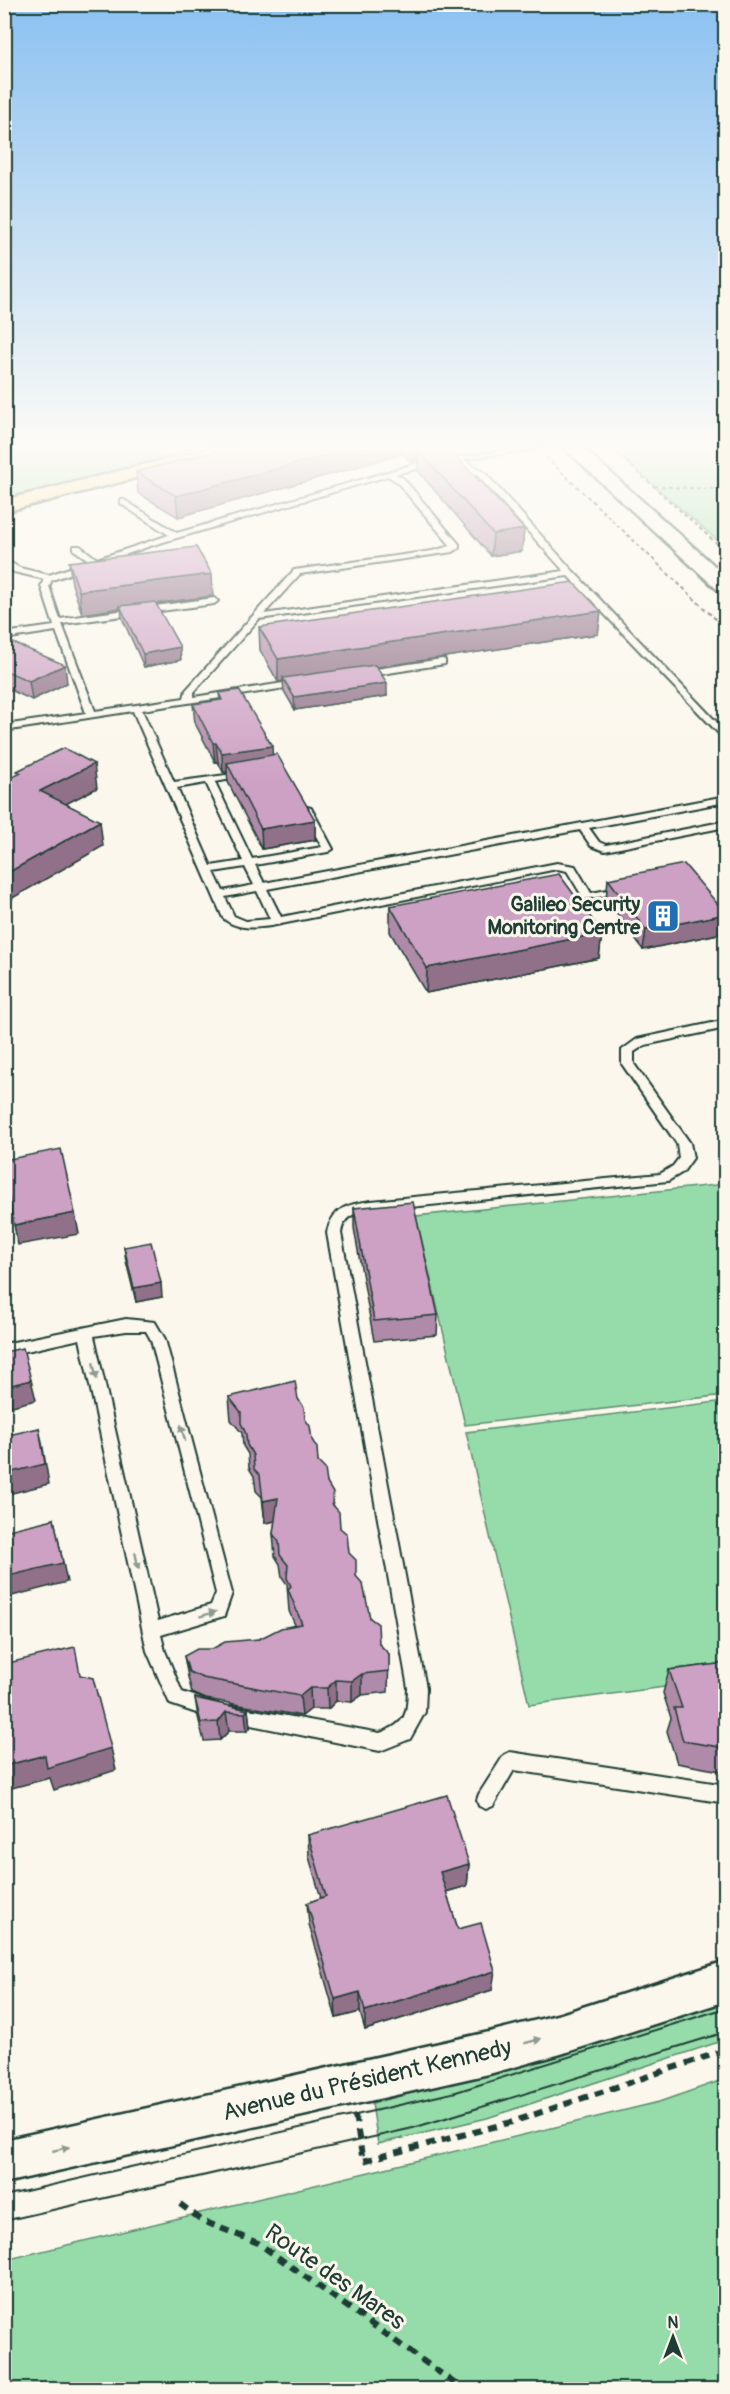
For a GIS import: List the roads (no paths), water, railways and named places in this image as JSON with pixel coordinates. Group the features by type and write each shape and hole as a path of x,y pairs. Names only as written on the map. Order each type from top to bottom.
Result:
{"main road":[{"path":"696,560 726,587"}],"street":[{"name":"Avenue du Président Kennedy","path":"4,2162 489,2054 561,2034 726,1981"}],"lane":[{"path":"4,561 17,570 49,578 99,560"},
{"path":"189,700 189,692 297,572 384,560"},
{"path":"558,560 726,738"},
{"path":"67,570 92,573"},
{"path":"258,617 570,573"},
{"path":"49,578 45,586 92,715"},
{"path":"4,636 214,601"},
{"path":"350,676 442,662"},
{"path":"4,728 316,681"},
{"path":"136,708 229,918 237,923 252,925 277,921 557,866 571,868 588,897 640,887"},
{"path":"171,786 251,773"},
{"path":"209,780 277,921"},
{"path":"208,870 328,849 300,798"},
{"path":"219,895 726,799"},
{"path":"582,826 595,844 605,848 726,822 709,802"},
{"path":"86,1332 156,1651 176,1698 205,1709 345,1737 381,1742 404,1733 416,1712 417,1688 334,1233 335,1221 346,1210 371,1206 663,1178 678,1169 686,1158 683,1143 628,1064 628,1050 641,1042 726,1024"},
{"path":"4,1350 126,1325 150,1326 158,1339 224,1593 218,1611 152,1630"},
{"path":"486,1800 510,1761 726,1794"}],"tram line":[{"path":"4,2196 456,2092 726,2008"},
{"path":"4,2221 413,2128 726,2032"}],"place":[{"name":"Galileo Security Monitoring Centre","path":"663,916"}]}
